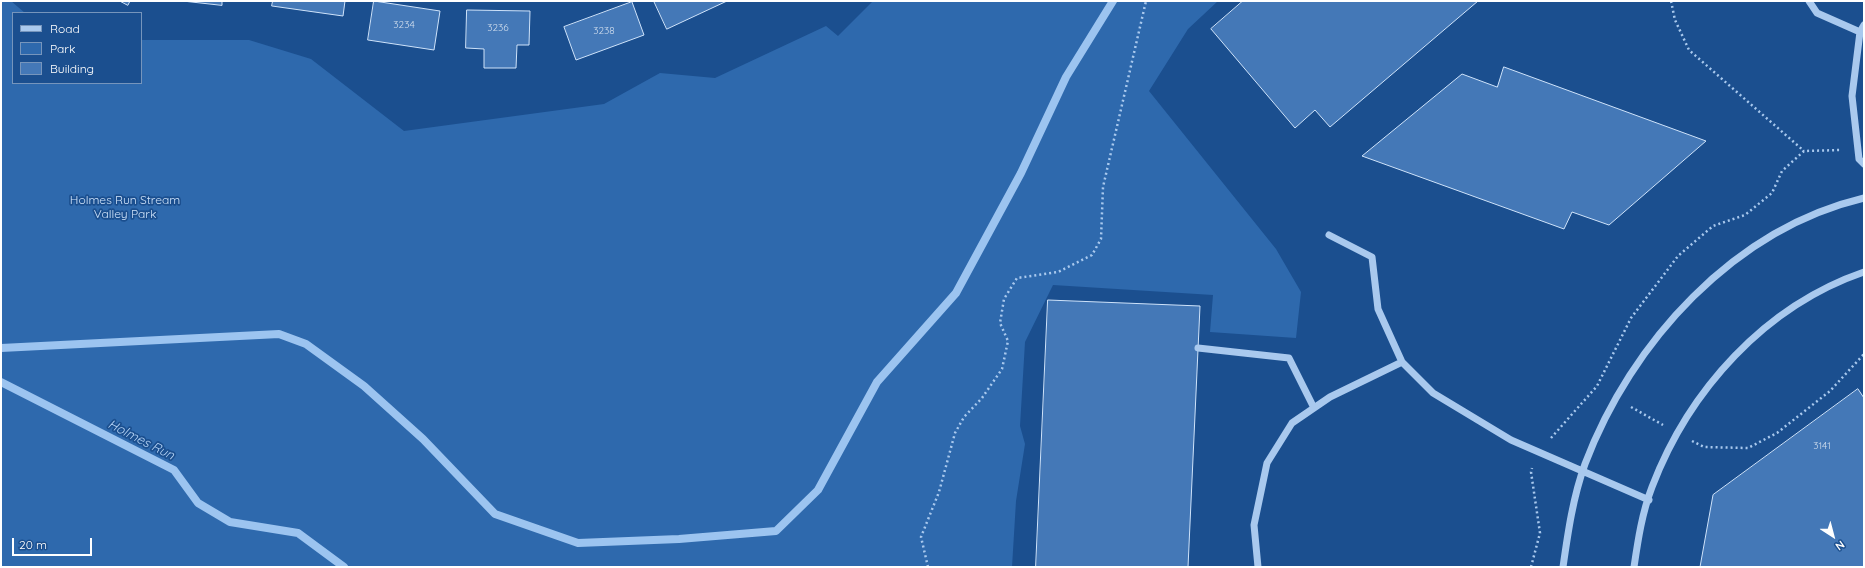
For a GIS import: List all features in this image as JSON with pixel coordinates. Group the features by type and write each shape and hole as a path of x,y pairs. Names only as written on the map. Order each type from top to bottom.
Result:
{"street":[{"path":"1809,1 1817,13 1860,32"},
{"path":"1864,25 1860,32 1852,96 1859,159 1864,164"},
{"path":"1563,567 1572,510 1583,472 1607,415 1634,367 1667,324 1703,287 1738,258 1780,231 1824,211 1864,198"},
{"path":"1329,235 1372,257 1378,309 1402,362 1433,393 1511,440 1648,500"},
{"path":"1634,567 1641,525 1652,488 1678,433 1694,406 1716,376 1751,339 1780,315 1814,293 1864,272"},
{"path":"1198,348 1289,358 1314,408"},
{"path":"1258,567 1254,525 1267,463 1292,424 1330,397 1402,362"}],"path":[{"path":"928,567 921,537 939,492 955,433 964,417 982,398 1002,369 1008,341 1000,323 1004,299 1018,278 1058,272 1092,256 1101,239 1103,187 1146,1"},
{"path":"1671,1 1675,20 1689,50 1804,151"},
{"path":"1597,386 1616,400 1704,447 1748,448 1777,433 1830,391 1864,354"}],"green space":[{"name":"Holmes Run Stream Valley Park","path":"1,1 11,1 24,12 12,12 12,84 142,84 142,40 249,40 311,59 404,131 604,104 660,73 715,78 826,26 838,36 873,1 1218,1 1188,29 1149,91 1276,249 1301,292 1296,338 1210,332 1213,295 1053,285 1025,342 1020,426 1025,444 1016,501 1012,567 1,567"}],"building":[{"path":"120,1 130,1 128,5"},
{"path":"183,1 222,1 222,5"},
{"path":"273,1 345,1 343,16 272,6"},
{"path":"374,1 440,11 434,50 368,40"},
{"path":"654,1 727,1 667,29"},
{"path":"1243,1 1478,1 1330,127 1315,110 1295,128 1211,29"},
{"path":"632,2 644,35 576,60 564,27"},
{"path":"467,10 530,11 529,45 517,45 516,68 484,68 484,49 466,48"},
{"path":"1504,67 1706,141 1609,225 1572,212 1564,229 1362,156 1462,74 1497,87"},
{"path":"1048,300 1200,306 1188,567 1036,567"},
{"path":"1858,389 1864,398 1864,567 1700,567 1713,495"}],"waterway":[{"path":"1,348 279,334 306,344 364,386 423,439 495,514 578,543 679,539 776,531 818,490 877,382 956,293 1021,173 1066,77 1113,1"},
{"name":"Holmes Run","path":"1,382 174,470 198,503 230,522 298,533 344,567"}]}
